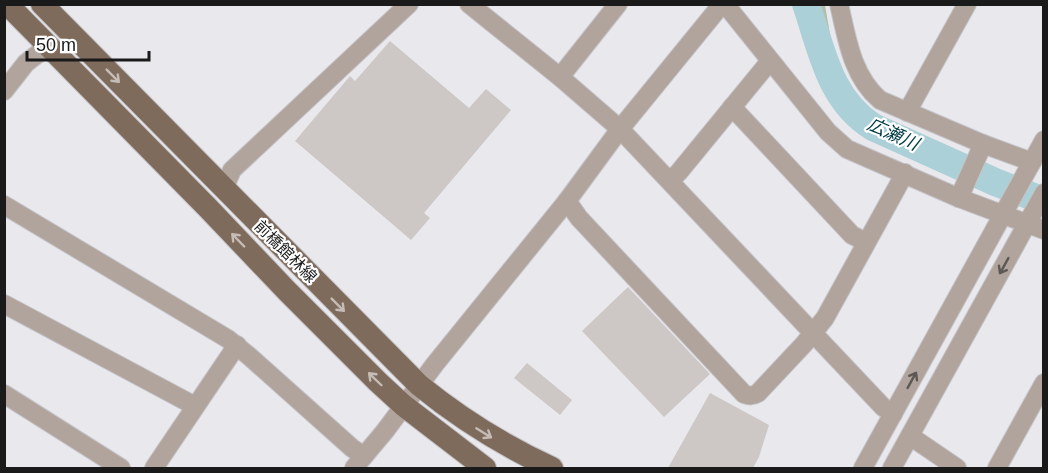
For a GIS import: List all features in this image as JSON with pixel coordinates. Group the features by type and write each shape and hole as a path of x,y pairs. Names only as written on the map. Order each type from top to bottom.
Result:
{"main road":[{"name":"前橋館林線","path":"7,4 378,382 485,468"},
{"name":"前橋館林線","path":"42,4 419,385 442,404 491,437 552,468"}],"street":[{"path":"224,189 232,170 409,4"},
{"path":"469,4 620,129 883,407 893,414"},
{"path":"4,205 237,345 352,448 359,462 567,201 620,129 724,4 828,132 848,149 905,173 963,191 1034,223"},
{"path":"839,4 854,64 873,94 880,100 981,149 1028,168"},
{"path":"907,112 967,4"},
{"path":"560,77 609,8"},
{"path":"4,91 26,63 48,46"},
{"path":"670,181 770,61"},
{"path":"732,107 852,235 866,242"},
{"path":"863,468 1044,141"},
{"path":"963,191 981,149"},
{"path":"567,201 579,218 744,394 749,396 758,393 825,318 905,173"},
{"path":"892,468 1034,223 1044,193"},
{"path":"4,304 195,406"},
{"path":"154,468 237,345"},
{"path":"997,468 1044,383"},
{"path":"4,394 121,468"},
{"path":"910,436 957,468"}],"green space":[{"path":"816,5 825,5 831,40"}],"building":[{"path":"390,41 469,108 486,89 511,110 424,213 430,218 411,240 295,141 350,76 355,81"},
{"path":"628,287 710,374 664,417 582,331"},
{"path":"527,363 572,400 560,415 514,378"},
{"path":"710,393 769,425 753,468 668,468"}],"waterway":[{"name":"広瀬川","path":"806,4 829,72 846,102 858,116 873,127 995,182 1044,201"}]}
